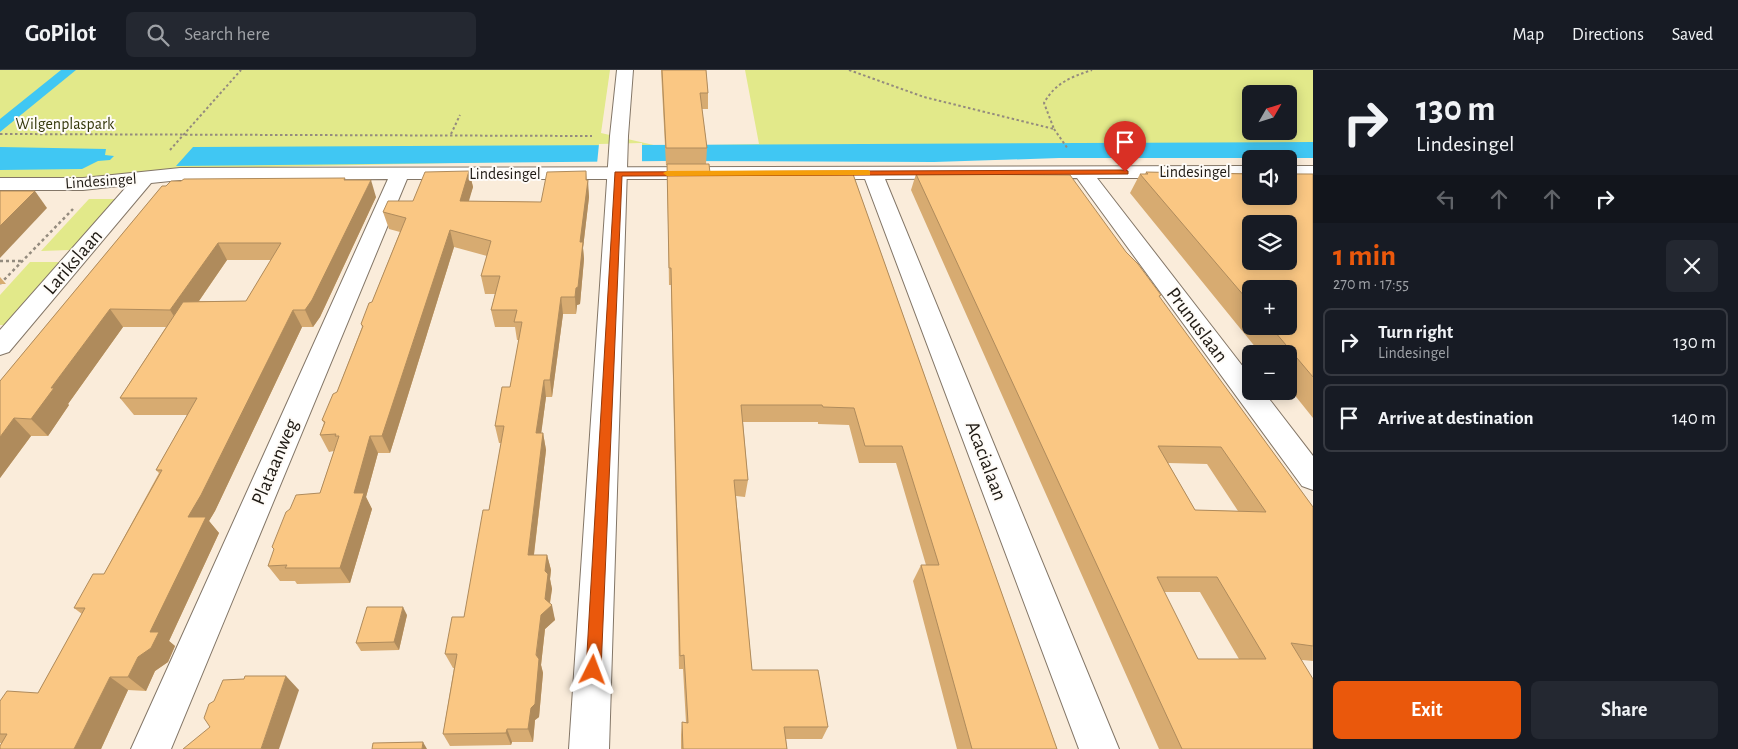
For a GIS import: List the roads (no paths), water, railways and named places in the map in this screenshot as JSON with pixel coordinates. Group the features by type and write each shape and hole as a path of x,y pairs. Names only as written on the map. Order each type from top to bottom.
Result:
{"street":[{"path":"589,749 619,139 625,70"},
{"name":"Lindesingel","path":"0,184 98,183 180,174 400,174 618,170 873,173 1242,172"},
{"name":"Prunuslaan","path":"1082,172 1313,478"},
{"path":"1297,172 1313,172"},
{"name":"Acacialaan","path":"873,173 1099,749"},
{"name":"Plataanweg","path":"151,749 400,174"},
{"name":"Larikslaan","path":"0,346 145,178"}],"water":[{"path":"61,70 76,70 0,132 0,119"},
{"path":"1313,142 1313,158 1297,158 1297,150 1242,150 1242,158 1059,158 934,162 664,161 176,166 193,147"},
{"path":"0,147 106,149 105,155 114,156 110,160 98,161 82,169 0,170"}],"park label":[{"name":"Wilgenplaspark","path":"65,124"}]}
